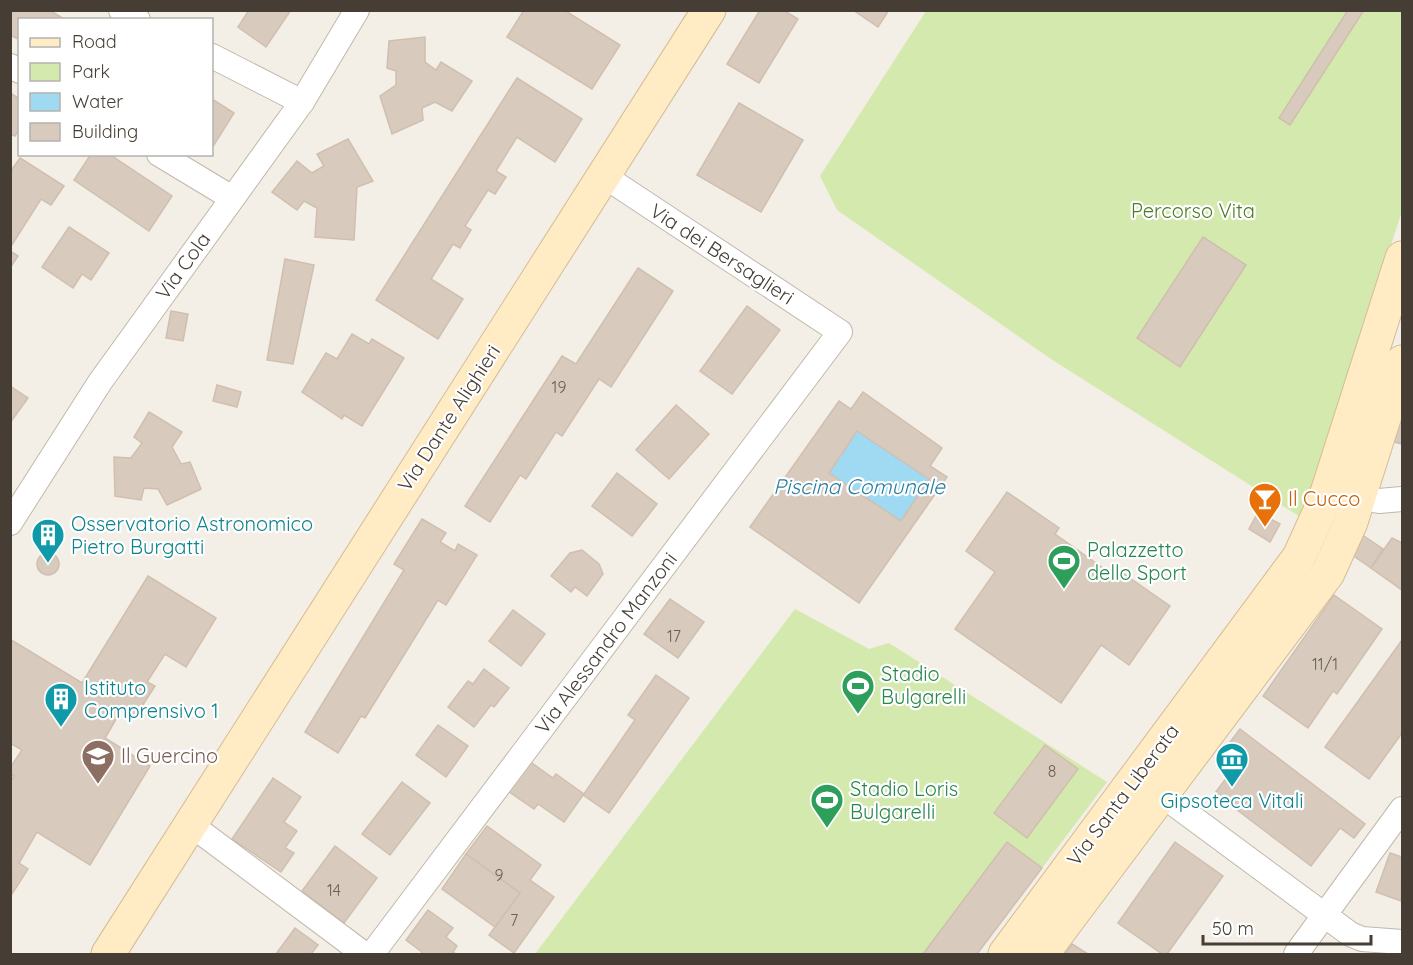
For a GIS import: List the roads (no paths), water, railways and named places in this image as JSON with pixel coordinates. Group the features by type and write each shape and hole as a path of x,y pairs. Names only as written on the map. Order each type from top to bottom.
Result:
{"street":[{"path":"121,10 135,18"},
{"name":"Via Cola","path":"10,523 100,382 302,102 357,10"},
{"name":"Via Dante Alighieri","path":"108,954 709,10"},
{"path":"213,58 302,102"},
{"path":"162,156 232,198"},
{"name":"Via dei Bersaglieri","path":"604,176 840,332"},
{"name":"Via Santa Liberata","path":"1005,954 1299,557 1316,524 1402,258"},
{"name":"Via Alessandro Manzoni","path":"372,954 840,332"},
{"name":"Via Santa Liberata","path":"1042,954 1328,573 1343,544 1402,362"},
{"path":"1328,489 1379,501 1402,499"},
{"path":"1241,636 1267,656"},
{"path":"1162,795 1324,915 1356,936 1402,942"},
{"path":"1296,954 1402,809"},
{"path":"190,824 364,954"}],"water":[{"name":"Piscina Comunale","path":"863,392 942,448 930,466 947,477 859,603 750,527 839,401 851,409"}],"place":[{"name":"Il Cucco","path":"1265,528"},
{"name":"Osservatorio Astronomico Pietro Burgatti","path":"48,564"},
{"name":"Palazzetto dello Sport","path":"1064,590"},
{"name":"Stadio Bulgarelli","path":"858,715"},
{"name":"Istituto Comprensivo 1","path":"61,728"},
{"name":"Il Guercino","path":"98,785"},
{"name":"Gipsoteca Vitali","path":"1232,788"},
{"name":"Stadio Loris Bulgarelli","path":"827,829"}],"park label":[{"name":"Percorso Vita","path":"1193,211"}]}
